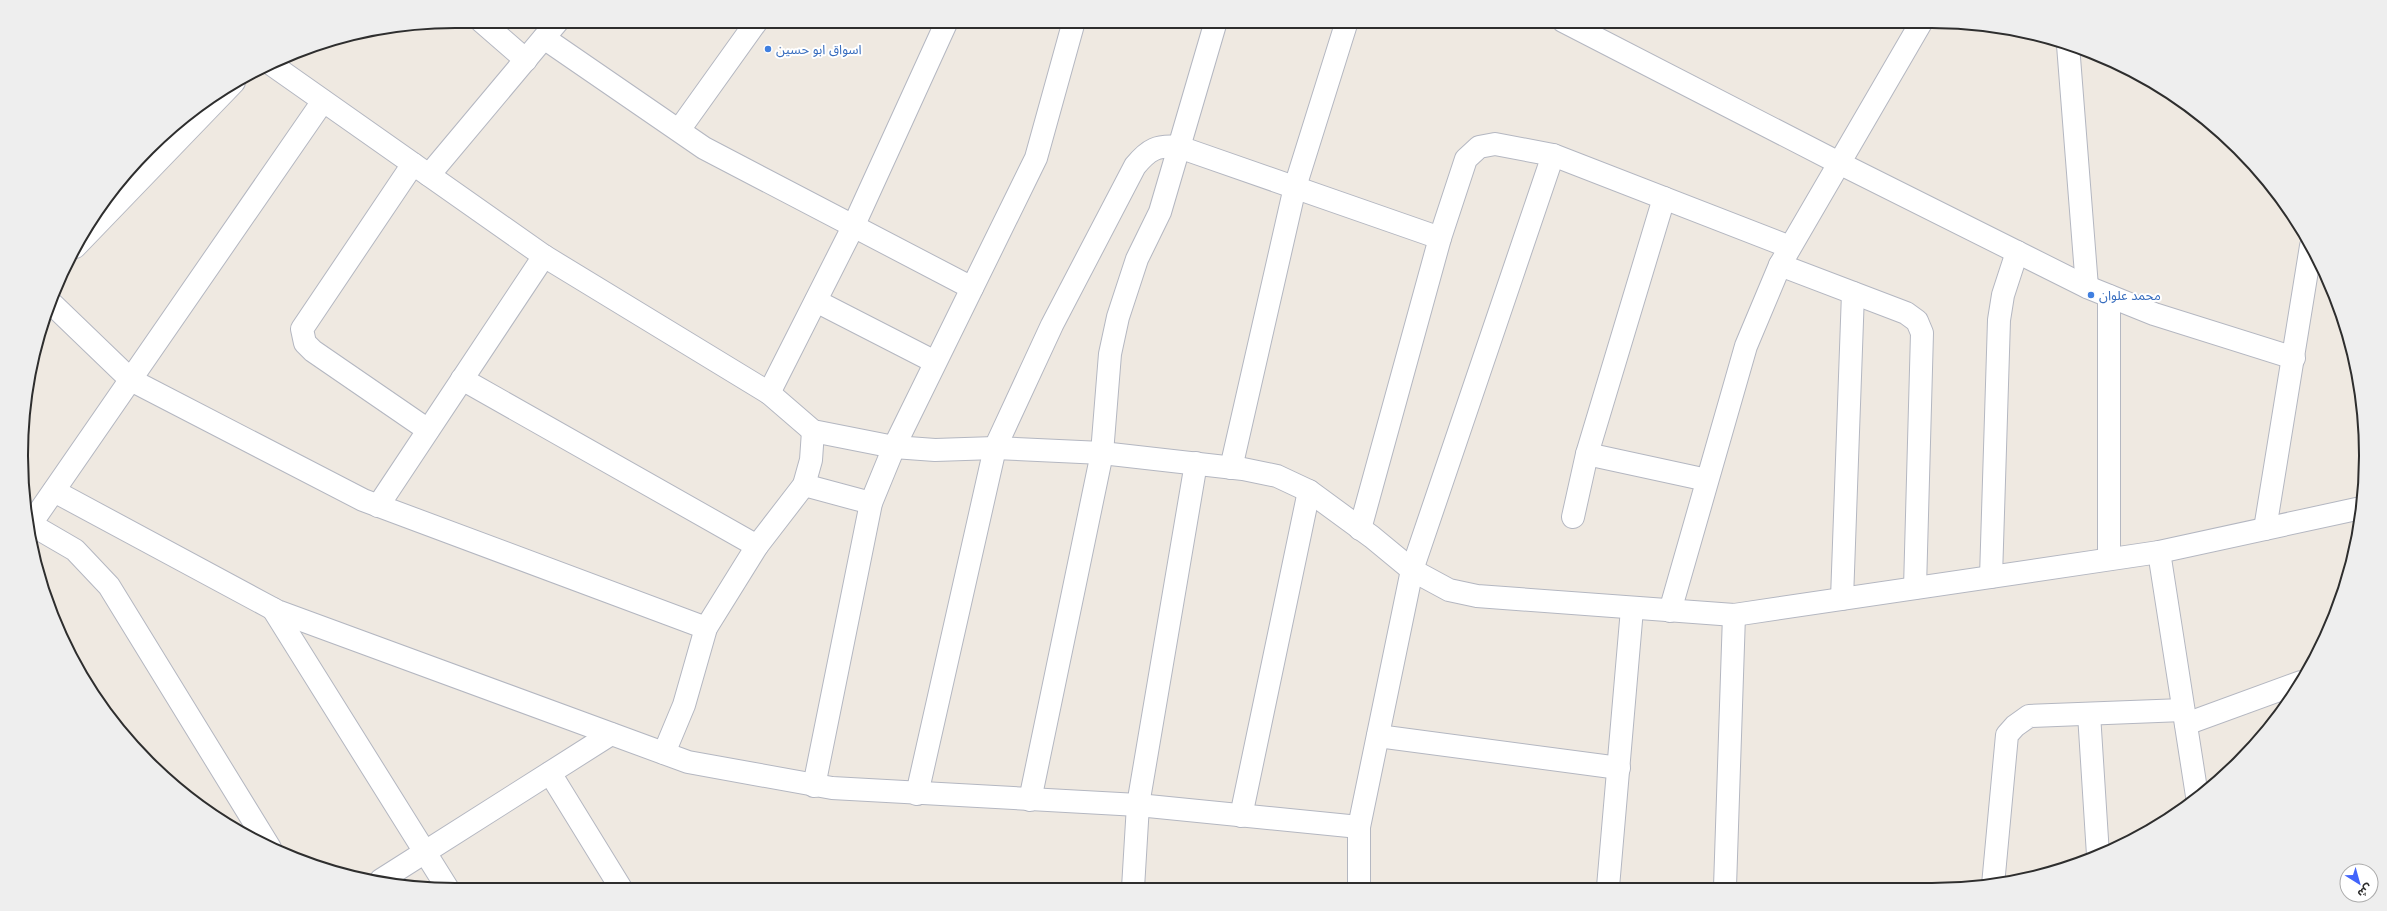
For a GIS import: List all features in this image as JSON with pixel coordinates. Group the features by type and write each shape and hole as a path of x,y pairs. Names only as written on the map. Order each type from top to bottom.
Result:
{"street":[{"path":"489,28 526,60"},
{"path":"428,430 313,351 305,343 302,330 421,169 526,60 552,28"},
{"path":"679,130 752,28"},
{"path":"769,393 853,227 943,28"},
{"path":"814,786 871,502 894,447 1036,158 1072,28"},
{"path":"1030,800 1102,453 1110,354 1118,317 1137,259 1160,212 1214,28"},
{"path":"1231,468 1295,187 1345,28"},
{"path":"1577,28 1839,163 2087,287 2154,314 2294,358"},
{"path":"1670,611 1746,346 1785,256 1918,28"},
{"path":"544,38 704,148 972,288"},
{"path":"2068,51 2087,287"},
{"path":"276,68 544,256 769,393 813,431 894,447 935,450 995,448 1102,453 1196,463 1277,476 1309,491 1412,570 1449,590 1477,596 1632,609 1734,615 2159,552 2355,509"},
{"path":"33,521 323,101"},
{"path":"100,218 157,152 202,111"},
{"path":"1360,529 1440,238 1466,159 1480,147 1495,144 1553,155 1664,198 1785,256 1853,293 1906,313 1917,321 1922,332 1915,588"},
{"path":"917,794 995,448 1052,325 1135,166 1152,149 1162,146 1179,147 1440,238"},
{"path":"1359,883 1359,827 1412,570 1553,155"},
{"path":"1573,517 1587,454 1664,198"},
{"path":"1991,577 1999,320 2003,295 2017,252"},
{"path":"378,506 544,256"},
{"path":"2265,529 2310,256"},
{"path":"1842,599 1853,293"},
{"path":"2108,296 2109,559"},
{"path":"816,301 935,362"},
{"path":"55,307 131,380 363,500 706,628"},
{"path":"462,379 757,546"},
{"path":"664,753 684,705 706,628 757,546 804,485 811,460 813,431"},
{"path":"1587,454 1707,480"},
{"path":"1133,883 1138,805 1196,463"},
{"path":"804,485 871,502"},
{"path":"54,491 273,609 688,762 814,786 917,794 1138,805 1359,827"},
{"path":"1241,816 1309,491"},
{"path":"34,528 75,550 109,586 264,838"},
{"path":"2159,552 2196,791"},
{"path":"273,609 444,883"},
{"path":"1608,883 1632,609"},
{"path":"1725,883 1734,615"},
{"path":"1994,878 2007,735 2015,726 2029,716 2089,714 2184,717 2292,685"},
{"path":"2089,714 2098,849"},
{"path":"386,877 611,734"},
{"path":"1378,736 1618,768"},
{"path":"550,773 618,883"}],"place":[{"name":"اسواق ابو حسين","path":"768,49"},
{"name":"محمد علوان","path":"2091,295"}]}
